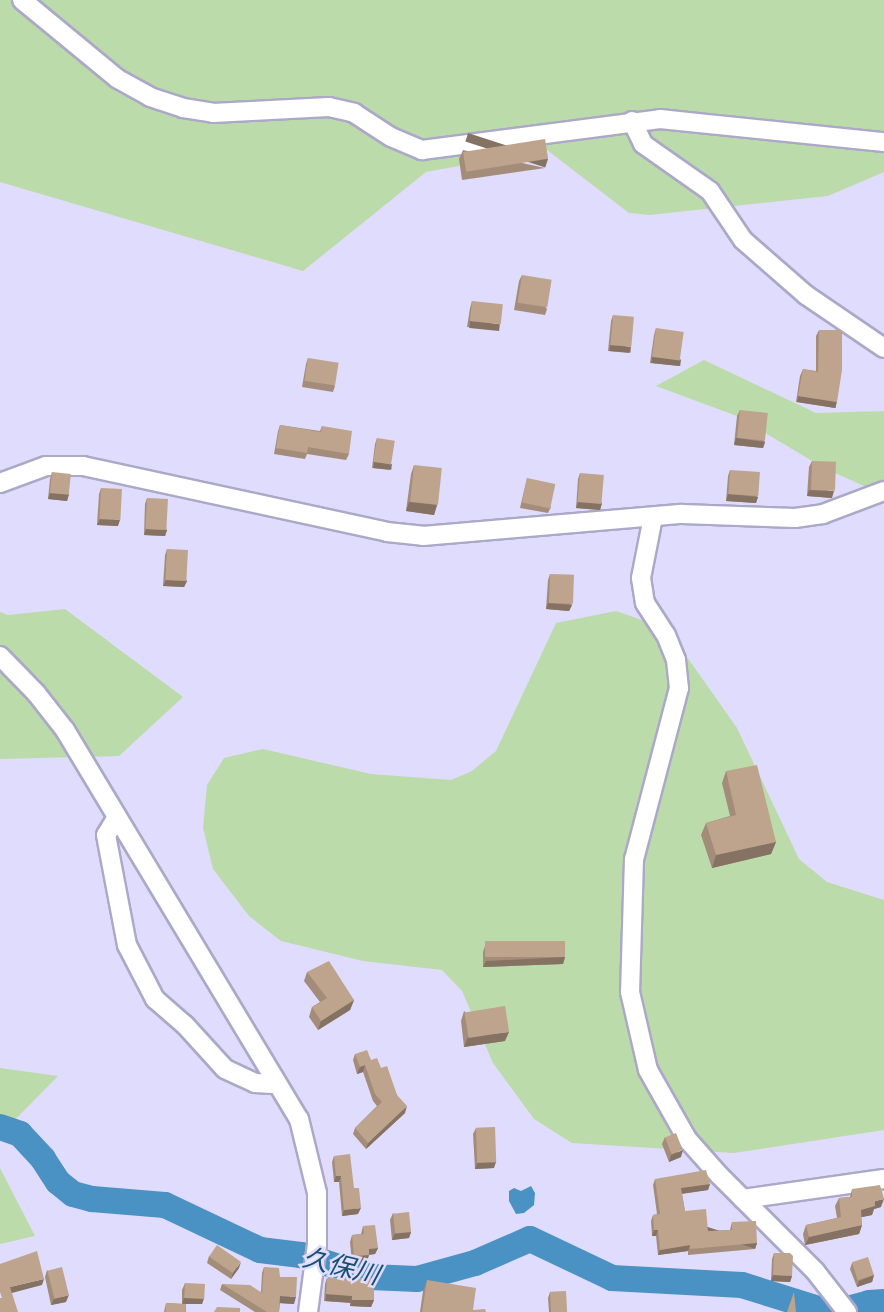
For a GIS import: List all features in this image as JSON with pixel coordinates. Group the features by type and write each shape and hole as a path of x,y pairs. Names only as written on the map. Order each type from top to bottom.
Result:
{"street":[{"path":"22,0 118,79 150,97 183,108 213,113 329,107 354,113 391,138 422,149 660,119 884,142"},
{"path":"632,121 643,144 710,191 743,240 806,295 884,348"},
{"path":"0,483 46,466 83,466 387,532 423,536 682,514 795,519 823,514 884,491"},
{"path":"653,517 641,578 645,603 666,635 676,660 679,688 634,859 630,992 648,1070 669,1112 687,1139 845,1308"},
{"path":"0,656 36,693 65,730 299,1119 311,1157 317,1193 317,1244 308,1312"},
{"path":"117,817 106,835 127,945 155,999 184,1025 225,1069 255,1083 278,1084"},
{"path":"743,1199 884,1179"}],"green space":[{"path":"0,0 884,0 884,172 828,196 649,215 629,213 547,150 426,172 303,271 0,182"},
{"path":"704,360 816,413 884,411 884,495 824,468 737,416 656,386"},
{"path":"65,609 183,697 119,756 0,759 0,612 8,615"},
{"path":"616,611 653,624 687,657 737,728 799,859 827,882 884,900 884,1130 734,1153 572,1143 534,1119 493,1063 462,991 442,970 363,961 281,941 249,916 213,869 203,828 207,785 224,758 263,749 371,774 451,780 472,771 496,751 556,623"},
{"path":"0,1068 58,1076 0,1135"},
{"path":"0,1168 35,1236 0,1244"}],"water":[{"path":"531,1186 535,1193 534,1205 524,1213 516,1214 509,1201 509,1191 514,1188 521,1191"}],"building":[{"path":"545,139 548,159 466,172 463,152"},
{"path":"522,275 552,280 547,307 518,303"},
{"path":"472,301 503,304 501,324 470,321"},
{"path":"613,315 634,317 631,347 610,345"},
{"path":"656,328 684,332 680,361 652,357"},
{"path":"819,330 842,330 842,370 837,402 798,396 803,369 818,372"},
{"path":"308,358 339,363 335,386 304,381"},
{"path":"740,410 768,413 765,441 737,438"},
{"path":"280,425 321,432 322,426 352,431 349,454 308,447 307,453 276,448"},
{"path":"377,438 395,441 391,465 373,462"},
{"path":"812,461 836,462 835,491 811,490"},
{"path":"414,465 442,468 438,505 410,502"},
{"path":"730,470 760,472 758,496 728,494"},
{"path":"52,472 71,474 69,495 50,493"},
{"path":"580,473 604,475 601,504 577,502"},
{"path":"527,478 555,484 550,508 522,502"},
{"path":"101,488 122,489 120,520 99,519"},
{"path":"147,498 168,499 166,530 145,529"},
{"path":"167,549 188,550 186,581 165,580"},
{"path":"550,574 574,575 573,604 549,603"},
{"path":"757,765 776,842 716,855 706,823 736,815 726,771"},
{"path":"485,941 565,941 565,957 485,957"},
{"path":"329,961 354,1000 321,1021 312,1007 327,998 307,972"},
{"path":"505,1006 509,1032 469,1038 465,1012"},
{"path":"367,1050 371,1060 377,1058 381,1068 387,1066 397,1095 407,1106 368,1143 355,1128 382,1102 375,1094 365,1065 360,1067 355,1054"},
{"path":"495,1127 496,1162 477,1163 476,1128"},
{"path":"676,1133 683,1150 672,1154 665,1137"},
{"path":"350,1154 354,1188 359,1188 361,1208 344,1210 341,1176 336,1176 334,1156"},
{"path":"706,1170 710,1184 681,1188 685,1211 706,1209 708,1231 732,1230 732,1222 756,1221 757,1243 690,1249 690,1245 660,1250 658,1230 654,1230 653,1215 660,1214 655,1179"},
{"path":"880,1185 884,1199 875,1201 875,1206 861,1210 862,1225 809,1237 806,1225 841,1217 839,1198 852,1197 852,1189"},
{"path":"409,1212 411,1232 395,1234 393,1214"},
{"path":"375,1225 378,1248 369,1249 369,1255 354,1256 352,1235 364,1234 363,1226"},
{"path":"217,1245 241,1262 233,1273 209,1256"},
{"path":"37,1251 44,1279 10,1287 18,1312 0,1312 0,1264"},
{"path":"774,1253 790,1253 793,1256 792,1276 773,1275"},
{"path":"868,1257 874,1275 858,1280 852,1262"},
{"path":"62,1267 69,1295 54,1299 47,1271"},
{"path":"264,1267 279,1268 280,1277 297,1277 296,1297 280,1296 279,1312 267,1312 222,1284 250,1285 262,1293"},
{"path":"327,1278 374,1278 374,1300 352,1300 352,1296 326,1294"},
{"path":"427,1280 476,1288 473,1310 485,1309 486,1312 422,1312"},
{"path":"185,1283 205,1284 204,1299 184,1298"},
{"path":"566,1291 567,1312 551,1312 550,1292"},
{"path":"794,1292 796,1312 787,1312"},
{"path":"166,1303 186,1304 186,1312 166,1312"},
{"path":"217,1307 240,1308 240,1312 214,1312"}],"waterway":[{"name":"久保川","path":"0,1127 20,1134 43,1159 58,1182 73,1194 92,1199 165,1205 260,1250 301,1255 370,1277 417,1279 475,1263 530,1239 612,1278 742,1285 828,1312"},
{"name":"久保川","path":"836,1312 884,1302"}]}
